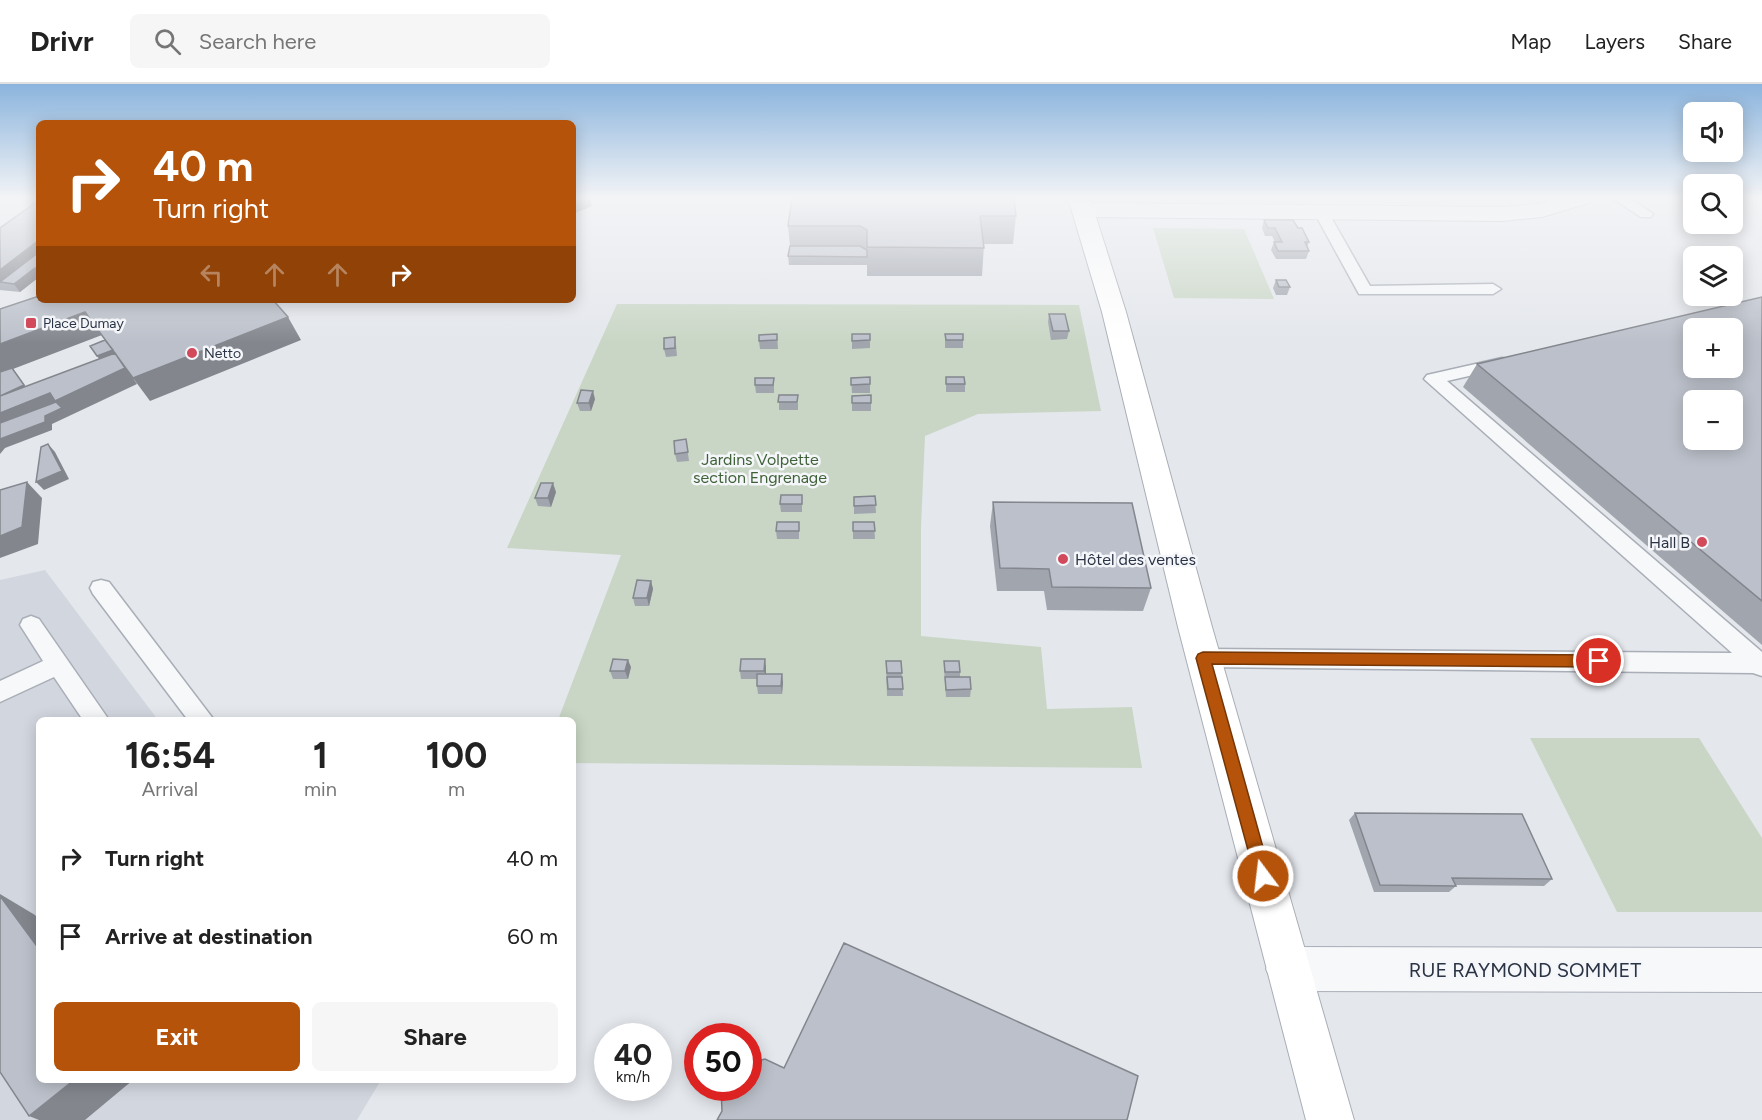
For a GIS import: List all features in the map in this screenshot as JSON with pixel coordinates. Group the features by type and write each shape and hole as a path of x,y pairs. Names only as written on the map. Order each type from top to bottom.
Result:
{"main road":[{"path":"1094,246 1114,312 1203,658 1330,1120"}],"street":[{"name":"RUE RAYMOND SOMMET","path":"1288,969 1762,970"}],"lane":[{"path":"1340,246 1365,291 1493,289"},
{"path":"1520,359 1433,379 1760,664"},
{"path":"101,588 200,717"},
{"path":"31,626 95,717"},
{"path":"1203,658 1760,664"},
{"path":"0,692 58,664"}],"shaded area":[{"path":"45,570 156,717 36,717 36,1083 379,1083 357,1120 0,1120 0,580"}],"green space":[{"path":"1159,246 1251,246 1274,299 1174,298"},
{"name":"Jardins Volpette section Engrenage","path":"617,304 1079,305 1101,411 978,414 925,436 921,526 921,636 1041,647 1047,709 1132,707 1142,768 576,763 576,717 559,717 621,555 507,548"},
{"path":"1530,738 1699,738 1762,838 1762,912 1617,912"}],"building":[{"path":"0,246 31,246 0,270"},
{"path":"790,246 861,246 867,250 867,257 788,256"},
{"path":"984,246 984,248 867,247"},
{"path":"1276,246 1307,246 1309,251 1278,251"},
{"path":"36,254 36,268 14,284 0,282"},
{"path":"1276,280 1286,280 1290,287 1279,287"},
{"name":"Netto","path":"36,297 36,303 276,303 288,317 133,378 85,312 0,344 0,309"},
{"name":"Hall B","path":"1762,297 1762,601 1477,364 1724,306 1743,306 1743,301"},
{"path":"1049,314 1065,314 1069,331 1053,331"},
{"path":"777,334 777,340 759,341 759,335"},
{"path":"852,334 870,334 870,340 852,341"},
{"path":"945,334 963,334 963,340 946,340"},
{"path":"675,337 675,348 664,349 664,338"},
{"path":"105,340 113,350 97,356 90,346"},
{"path":"115,353 125,368 55,401 50,393 0,413 0,396"},
{"path":"12,368 24,385 0,396 0,372"},
{"path":"870,377 870,384 851,385 851,378"},
{"path":"946,377 964,377 965,384 946,384"},
{"path":"755,378 774,378 773,385 755,385"},
{"path":"581,390 593,391 589,403 577,403"},
{"path":"779,395 798,395 797,402 778,402"},
{"path":"871,395 871,403 852,403 852,396"},
{"path":"56,402 62,408 45,416 45,422 0,439 0,423"},
{"path":"686,439 688,452 675,454 674,441"},
{"path":"48,444 62,471 36,482 41,447"},
{"path":"27,482 22,527 0,536 0,490"},
{"path":"541,483 553,483 548,498 535,498"},
{"path":"781,495 802,495 802,504 780,504"},
{"path":"875,496 876,505 854,506 854,497"},
{"name":"Hôtel des ventes","path":"993,502 1132,503 1151,588 1052,587 1049,569 1000,568"},
{"path":"777,522 799,522 799,531 776,531"},
{"path":"853,522 874,522 875,531 853,531"},
{"path":"637,580 651,581 647,598 633,598"},
{"path":"613,659 628,660 625,671 610,671"},
{"path":"741,659 765,659 764,671 740,671"},
{"path":"886,661 901,661 902,673 887,673"},
{"path":"944,661 959,661 960,672 945,672"},
{"path":"757,674 782,674 781,686 757,686"},
{"path":"887,677 902,677 903,689 888,689"},
{"path":"945,677 970,677 971,689 946,690"},
{"path":"1355,813 1522,814 1552,879 1452,878 1456,886 1380,885"},
{"path":"0,896 36,945 36,1083 70,1083 29,1116 0,1072"},
{"path":"844,943 1138,1076 1127,1120 717,1120 722,1111 722,1101 762,1101 762,1060 765,1059 784,1068"}],"place":[{"name":"Place Dumay","path":"31,323"},
{"name":"Netto","path":"192,353"},
{"name":"Hall B","path":"1702,542"},
{"name":"Hôtel des ventes","path":"1063,559"}],"route":[{"path":"1263,876 1203,658 1599,661"}]}
